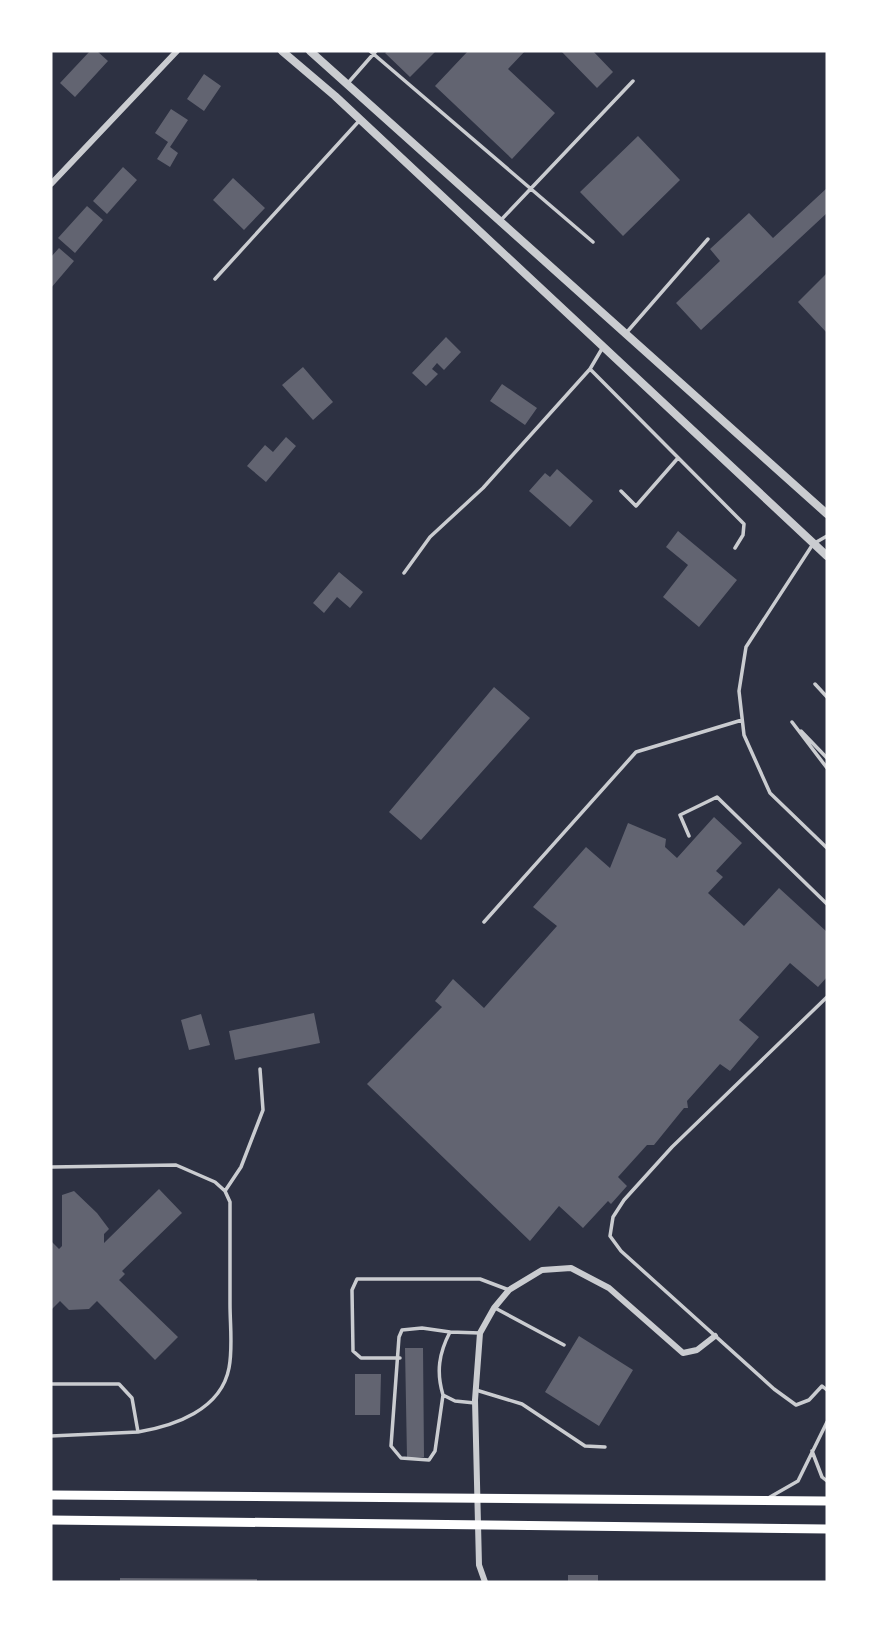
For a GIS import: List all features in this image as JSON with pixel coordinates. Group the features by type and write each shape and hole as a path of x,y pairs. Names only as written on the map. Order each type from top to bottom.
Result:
{"main road":[{"path":"51,1495 827,1501"},
{"path":"51,1520 827,1528"}],"street":[{"path":"51,184 177,51"},
{"path":"282,51 360,119 827,556"},
{"path":"310,51 827,514"},
{"path":"485,1582 479,1565 475,1403 480,1333 494,1308 509,1290 542,1270 571,1269 609,1288 683,1353 696,1350 715,1336"}],"lane":[{"path":"347,84 373,52 593,243"},
{"path":"499,222 633,81"},
{"path":"215,279 360,119"},
{"path":"626,334 639,315 708,239"},
{"path":"404,573 430,537 483,488 590,369 603,347"},
{"path":"590,369 744,524 743,535 735,548"},
{"path":"621,491 636,506 678,458"},
{"path":"827,536 813,544 746,647 739,691 744,735 770,793 827,848"},
{"path":"815,684 827,697"},
{"path":"484,922 636,752 743,720"},
{"path":"827,758 792,722 827,768"},
{"path":"689,836 680,815 717,797 827,904"},
{"path":"827,997 678,1141 624,1200 613,1217 610,1236 621,1251 796,1405 809,1400 822,1386 827,1390"},
{"path":"225,1191 241,1167 263,1110 260,1069"},
{"path":"51,1436 156,1429 194,1414 211,1401 228,1371 230,1202 225,1191 199,1174 176,1165 52,1167"},
{"path":"400,1358 361,1358 353,1351 352,1290 357,1279 480,1279 509,1290"},
{"path":"494,1308 565,1345"},
{"path":"450,1332 441,1348 438,1378 443,1395 435,1451 429,1460 401,1458 391,1446 400,1358 399,1337 402,1330 422,1328 480,1333"},
{"path":"51,1384 119,1384 132,1398 138,1432"},
{"path":"476,1391 522,1404 585,1446 605,1447"},
{"path":"443,1395 455,1401 475,1403"},
{"path":"765,1500 798,1481 811,1449 827,1423"},
{"path":"811,1449 822,1477 827,1481"}],"building":[{"path":"90,51 97,51 108,61 75,97 60,83"},
{"path":"436,51 410,77 385,53"},
{"path":"468,51 525,51 508,69 555,113 512,159 435,86"},
{"path":"561,51 593,51 613,72 597,88"},
{"path":"204,74 221,86 204,111 187,99"},
{"path":"171,109 188,120 170,147 178,153 170,167 157,159 168,142 155,133"},
{"path":"638,136 680,180 623,236 580,192"},
{"path":"123,167 137,180 107,214 93,201"},
{"path":"233,178 265,208 244,230 213,200"},
{"path":"827,188 827,213 701,330 676,303 720,261 710,249 749,213 773,238"},
{"path":"87,206 103,220 75,253 58,238"},
{"path":"59,248 74,261 51,288 51,257"},
{"path":"827,273 827,333 798,302"},
{"path":"446,337 461,352 444,370 437,363 432,369 438,374 426,386 412,373"},
{"path":"303,367 333,402 313,420 282,385"},
{"path":"502,384 537,408 525,425 490,401"},
{"path":"286,437 296,446 266,482 247,466 265,445 273,452"},
{"path":"557,469 593,501 570,527 529,491 545,473 550,477"},
{"path":"678,531 737,580 699,627 663,597 688,565 666,547"},
{"path":"339,572 363,592 350,608 337,597 324,613 313,603"},
{"path":"494,687 530,718 421,840 389,812"},
{"path":"714,817 742,843 716,871 723,877 708,893 744,926 779,888 827,932 827,977 818,987 790,963 739,1020 759,1037 730,1071 720,1064 687,1101 688,1108 684,1108 654,1145 647,1145 618,1177 627,1186 611,1204 608,1201 583,1228 559,1206 530,1241 367,1084 442,1007 435,1001 453,979 484,1008 557,926 533,907 586,847 610,868 628,823 666,839 665,847 677,858"},
{"path":"314,1013 320,1043 235,1060 229,1031"},
{"path":"201,1014 210,1045 189,1050 181,1020"},
{"path":"159,1189 182,1213 122,1271 125,1274 119,1280 178,1337 155,1360 97,1301 89,1309 69,1310 60,1301 51,1310 51,1241 59,1249 62,1246 62,1195 74,1191 97,1213 109,1229 104,1234 104,1243"},
{"path":"579,1336 633,1370 599,1426 545,1392"},
{"path":"405,1348 423,1348 424,1457 407,1458"},
{"path":"355,1374 381,1374 380,1415 355,1415"},
{"path":"568,1575 598,1575 598,1582 568,1582"},
{"path":"120,1578 257,1579 257,1582 120,1582"}]}
